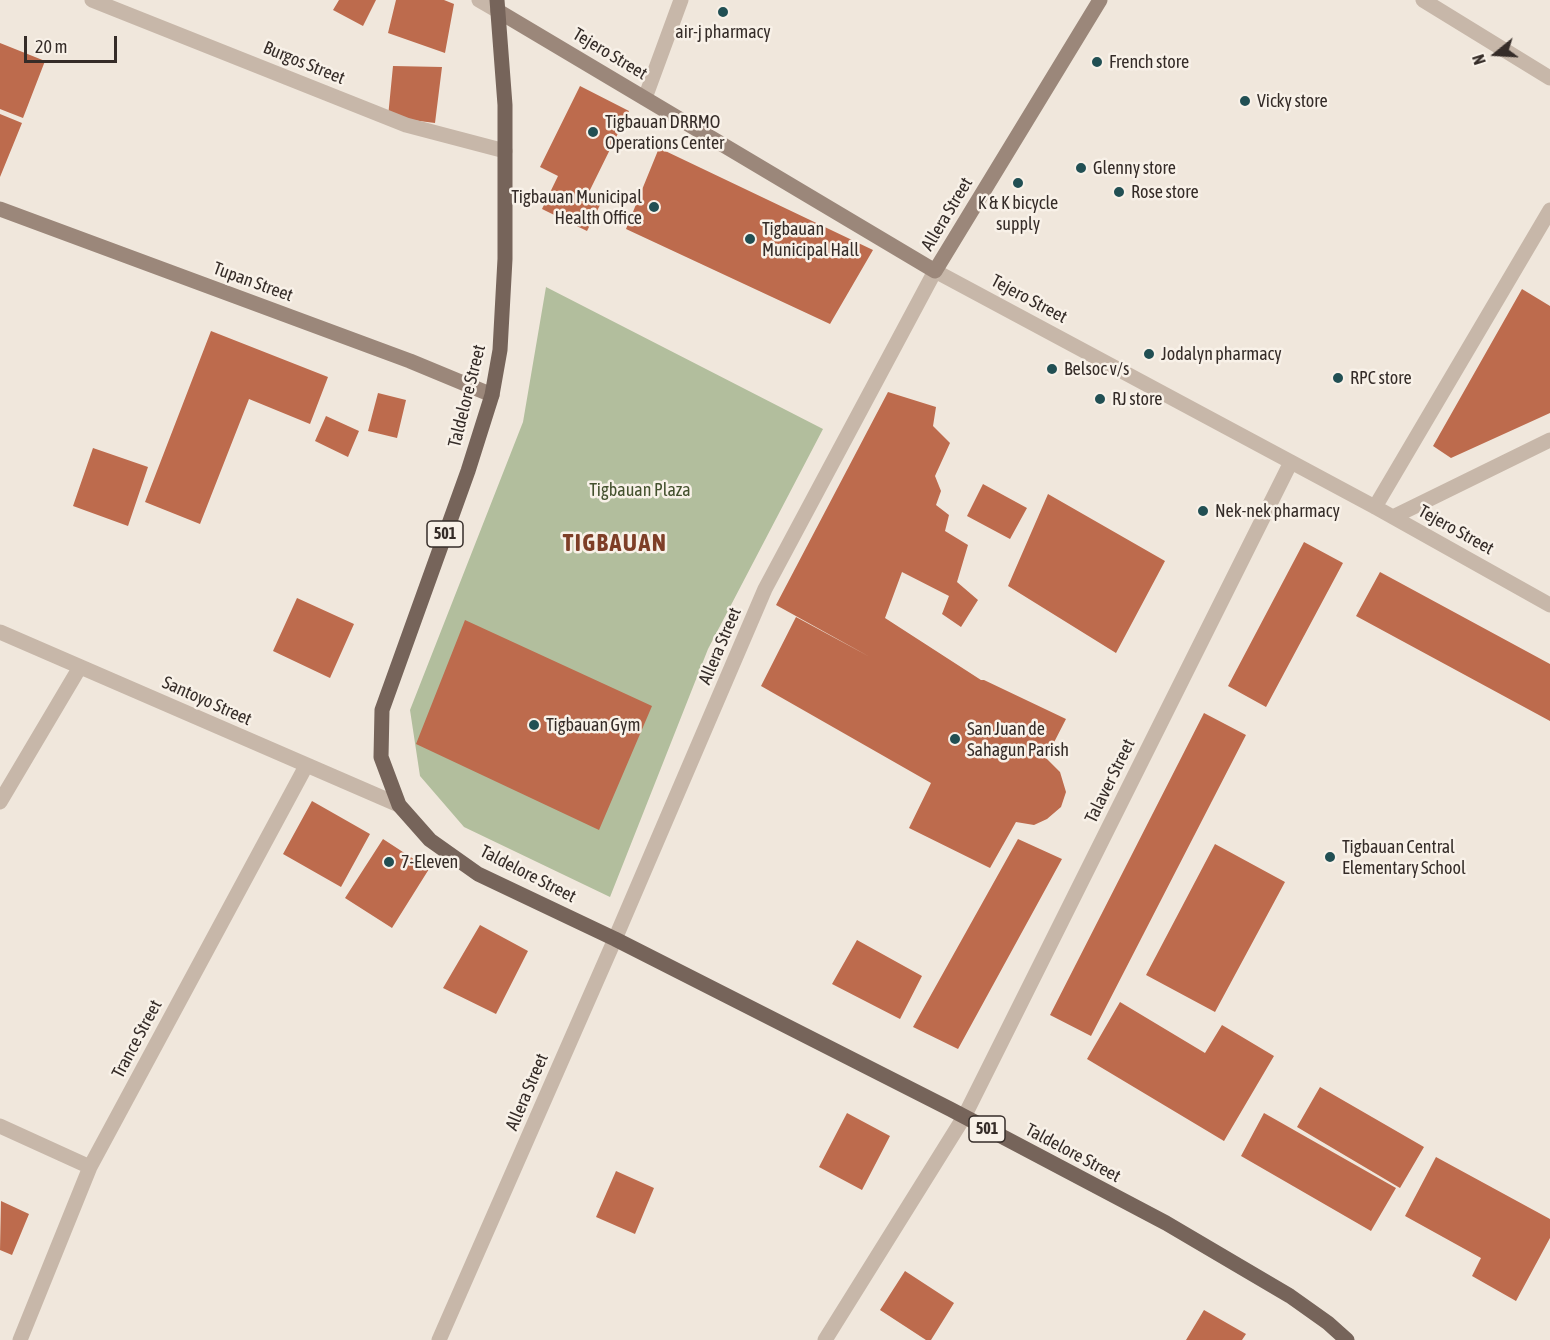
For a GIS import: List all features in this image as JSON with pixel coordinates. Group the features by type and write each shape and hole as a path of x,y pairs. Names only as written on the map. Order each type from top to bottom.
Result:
{"main road":[{"name":"Taldelore Street","path":"498,5 505,105 505,271 500,350 492,395 468,471 382,710 381,757 399,805 430,840 478,874 615,939 964,1117 1187,1235 1290,1296 1328,1323 1347,1340"}],"street":[{"name":"Burgos Street","path":"92,0 406,124 505,151"},
{"path":"479,0 498,5"},
{"path":"645,98 681,0"},
{"name":"Allera Street","path":"440,1340 765,589 935,271 1100,0"},
{"path":"1423,0 1550,78"},
{"name":"Tejero Street","path":"498,5 645,98 935,271 1375,507 1550,605"},
{"name":"Tupan Street","path":"0,209 410,361 492,395"},
{"path":"1375,507 1550,210"},
{"path":"1393,517 1550,440"},
{"name":"Talaver Street","path":"825,1340 964,1117 1291,462"},
{"name":"Santoyo Street","path":"0,632 399,805"},
{"path":"0,802 80,667"},
{"name":"Trance Street","path":"20,1340 90,1167 306,765"},
{"path":"0,1126 90,1167"}],"green space":[{"name":"Tigbauan Plaza","path":"546,287 823,429 708,649 610,897 464,827 420,776 410,710 523,422"}],"building":[{"path":"339,0 376,0 363,26 333,10"},
{"path":"396,0 444,0 454,4 445,53 388,33"},
{"path":"0,43 45,61 23,118 0,109"},
{"path":"393,66 442,67 435,123 388,117"},
{"path":"580,86 629,111 589,192 603,199 587,231 542,209 558,176 540,167"},
{"path":"0,114 22,123 0,177"},
{"name":"Tigbauan Municipal Hall","path":"659,148 873,250 830,324 626,229"},
{"path":"1522,289 1550,306 1550,413 1451,458 1433,446"},
{"path":"211,331 328,377 310,424 249,399 200,524 145,502"},
{"path":"888,392 936,407 933,426 950,443 935,476 941,491 936,505 949,515 945,531 968,545 957,582 978,600 961,627 942,614 949,596 902,572 885,618 981,680 1066,719 1046,758 1060,772 1066,792 1061,807 1047,819 1034,825 1016,822 990,868 909,828 931,783 761,686 796,617 870,657 776,605"},
{"path":"378,393 406,400 397,438 368,431"},
{"path":"326,416 359,431 348,457 315,441"},
{"path":"93,448 148,467 128,526 73,506"},
{"path":"983,484 1027,508 1010,539 967,516"},
{"path":"1048,494 1165,561 1116,653 1008,586"},
{"path":"1304,542 1343,563 1266,707 1228,686"},
{"path":"1380,572 1550,664 1550,721 1356,616"},
{"path":"297,598 354,624 330,678 273,651"},
{"name":"Tigbauan Gym","path":"465,620 652,706 599,830 416,744"},
{"path":"1204,713 1246,735 1091,1036 1050,1015"},
{"path":"312,801 370,834 341,887 283,854"},
{"path":"383,839 429,869 392,928 345,898"},
{"path":"1018,839 1062,859 958,1049 913,1027"},
{"path":"1215,844 1285,882 1215,1012 1146,975"},
{"path":"480,925 528,951 496,1014 443,988"},
{"path":"857,940 922,976 900,1019 832,984"},
{"path":"1120,1002 1205,1053 1222,1025 1274,1056 1224,1141 1087,1059"},
{"path":"1320,1087 1424,1147 1400,1188 1297,1127"},
{"path":"847,1113 890,1136 862,1190 819,1167"},
{"path":"1264,1113 1396,1188 1371,1231 1241,1156"},
{"path":"1436,1157 1550,1219 1550,1238 1516,1301 1472,1276 1481,1258 1405,1216"},
{"path":"616,1171 654,1188 635,1234 596,1217"},
{"path":"1,1201 29,1214 12,1255 0,1250"},
{"path":"905,1271 954,1303 931,1340 926,1340 880,1310"},
{"path":"1204,1310 1246,1334 1242,1340 1186,1340"}],"place":[{"name":"air-j pharmacy","path":"723,12"},
{"name":"French store","path":"1097,62"},
{"name":"Vicky store","path":"1245,101"},
{"name":"Tigbauan DRRMO Operations Center","path":"593,132"},
{"name":"Glenny store","path":"1081,168"},
{"name":"K & K bicycle supply","path":"1018,183"},
{"name":"Rose store","path":"1119,192"},
{"name":"Tigbauan Municipal Health Office","path":"654,207"},
{"name":"Tigbauan Municipal Hall","path":"750,239"},
{"name":"Jodalyn pharmacy","path":"1149,354"},
{"name":"Belsoc v/s","path":"1052,369"},
{"name":"RPC store","path":"1338,378"},
{"name":"RJ store","path":"1100,399"},
{"name":"Nek-nek pharmacy","path":"1203,511"},
{"name":"Tigbauan Gym","path":"534,725"},
{"name":"San Juan de Sahagun Parish","path":"955,739"},
{"name":"Tigbauan Central Elementary School","path":"1330,857"},
{"name":"7-Eleven","path":"389,862"}],"district":[{"name":"TIGBAUAN","path":"615,543"}]}
